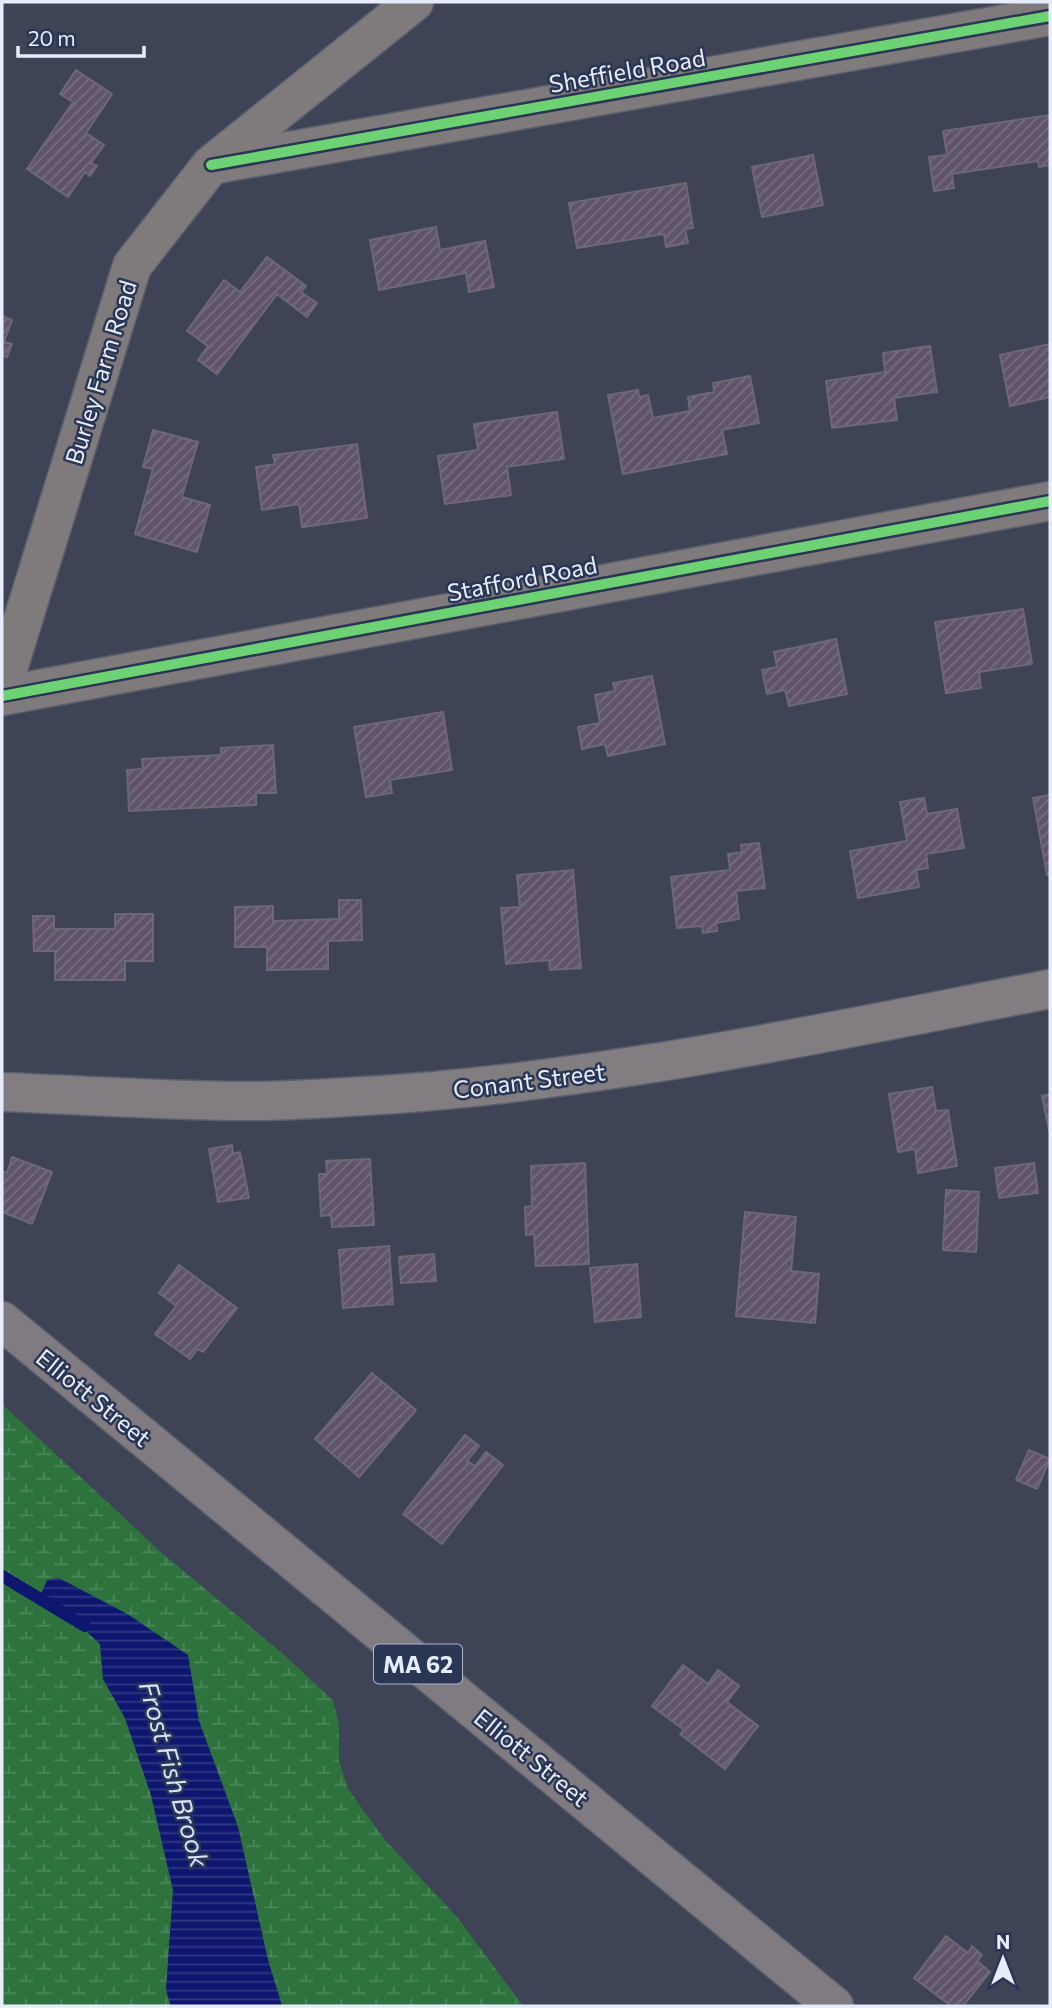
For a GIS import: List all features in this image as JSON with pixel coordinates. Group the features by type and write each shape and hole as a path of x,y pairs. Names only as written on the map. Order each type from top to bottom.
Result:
{"main road":[{"name":"Conant Street","path":"2,1091 253,1101 445,1090 559,1078 660,1063 1050,989"},
{"name":"Elliott Street","path":"2,1321 834,2006"}],"street":[{"name":"Burley Farm Road","path":"2,688 132,266 211,165 414,2"},
{"name":"Sheffield Road","path":"211,165 1050,16"},
{"name":"Stafford Road","path":"2,696 1050,501"}],"green space":[{"path":"2,1404 163,1554 282,1653 333,1700 339,1724 339,1761 348,1789 385,1840 458,1918 523,2006 282,2006 268,1960 238,1827 199,1721 188,1655 55,1602 100,1644 103,1679 125,1718 151,1795 173,1890 166,1990 171,2006 2,2006"}],"water":[{"path":"59,1578 129,1615 188,1655 199,1721 238,1827 268,1960 282,2006 171,2006 166,1990 173,1890 151,1795 125,1718 103,1679 100,1644 55,1602 41,1594 47,1580"}],"building":[{"path":"76,70 112,94 86,133 104,145 91,163 97,166 90,176 85,172 68,197 27,169 73,102 60,94"},
{"path":"1050,115 1050,165 1039,167 1038,161 952,174 954,188 934,191 929,157 947,155 943,131"},
{"path":"813,155 823,205 762,217 752,167"},
{"path":"686,183 693,228 685,229 688,243 666,247 664,234 577,248 569,203"},
{"path":"436,227 440,250 485,241 494,287 469,292 466,273 379,290 370,240"},
{"path":"267,257 306,286 301,292 317,303 307,317 277,294 217,374 198,360 208,346 187,331 224,280 240,292"},
{"path":"2,316 12,320 4,342 12,344 7,357 2,355"},
{"path":"1050,344 1050,397 1010,406 1000,355"},
{"path":"930,346 937,392 894,398 897,420 832,428 826,381 885,372 883,353"},
{"path":"750,376 759,423 722,430 727,454 623,474 608,395 638,390 639,397 648,395 653,418 690,411 688,397 714,392 713,383"},
{"path":"557,412 564,459 507,467 511,495 445,504 438,456 478,450 474,424"},
{"path":"153,430 198,442 182,497 210,505 197,552 135,534 153,469 143,467"},
{"path":"357,444 367,518 302,527 299,504 262,510 256,467 275,464 273,455"},
{"path":"1023,609 1032,664 979,672 981,688 946,693 935,622"},
{"path":"836,639 847,694 789,706 785,690 767,694 762,670 777,667 774,652"},
{"path":"652,676 665,744 608,756 605,744 582,749 578,727 600,723 595,695 615,691 613,683"},
{"path":"443,712 452,770 390,780 392,793 366,797 354,727"},
{"path":"273,745 276,793 256,793 256,805 129,811 127,770 143,769 142,759 221,755 221,748"},
{"path":"1050,795 1050,874 1047,875 1033,798"},
{"path":"924,798 927,814 957,809 964,848 926,854 928,868 916,870 919,887 858,898 850,851 907,841 900,802"},
{"path":"759,843 765,888 736,891 739,919 716,923 717,931 703,933 702,926 677,928 671,877 730,870 728,854 742,852 741,845"},
{"path":"573,870 581,968 550,970 549,960 506,964 501,908 520,907 517,875"},
{"path":"339,900 361,900 362,940 328,941 328,969 267,970 267,947 235,947 235,907 273,906 273,921 339,919"},
{"path":"115,914 153,914 153,961 125,961 125,980 55,980 55,951 34,951 33,916 54,916 54,929 115,929"},
{"path":"932,1087 936,1111 948,1110 957,1166 918,1173 915,1149 898,1152 889,1094"},
{"path":"1050,1094 1050,1135 1042,1096"},
{"path":"232,1145 233,1154 240,1152 249,1198 218,1202 209,1149"},
{"path":"12,1157 52,1172 32,1224 2,1212 2,1171 7,1173"},
{"path":"370,1159 374,1225 332,1227 331,1215 321,1216 319,1174 327,1174 326,1161"},
{"path":"585,1163 589,1264 536,1266 534,1234 526,1235 525,1207 532,1206 531,1166"},
{"path":"1034,1163 1038,1193 999,1198 995,1168"},
{"path":"946,1190 979,1192 976,1252 943,1250"},
{"path":"745,1212 796,1217 791,1271 819,1274 815,1323 736,1316"},
{"path":"389,1246 393,1304 343,1308 339,1250"},
{"path":"434,1254 436,1281 401,1283 399,1257"},
{"path":"637,1264 641,1317 595,1322 590,1268"},
{"path":"179,1265 237,1308 203,1352 198,1349 190,1359 155,1334 176,1306 159,1293"},
{"path":"372,1373 416,1410 359,1477 315,1439"},
{"path":"465,1435 479,1446 467,1461 475,1466 486,1452 503,1465 442,1544 403,1514"},
{"path":"1029,1450 1050,1459 1037,1489 1016,1480"},
{"path":"683,1665 708,1684 718,1670 739,1686 727,1702 758,1726 725,1769 680,1734 684,1730 652,1706"},
{"path":"946,1936 968,1953 972,1946 982,1955 977,1961 990,1972 963,2006 951,2006 914,1978"}],"waterway":[{"name":"Frost Fish Brook","path":"2,1576 85,1626"}],"cycle path":[{"path":"211,165 1050,16"},
{"path":"2,696 1050,501"}]}
